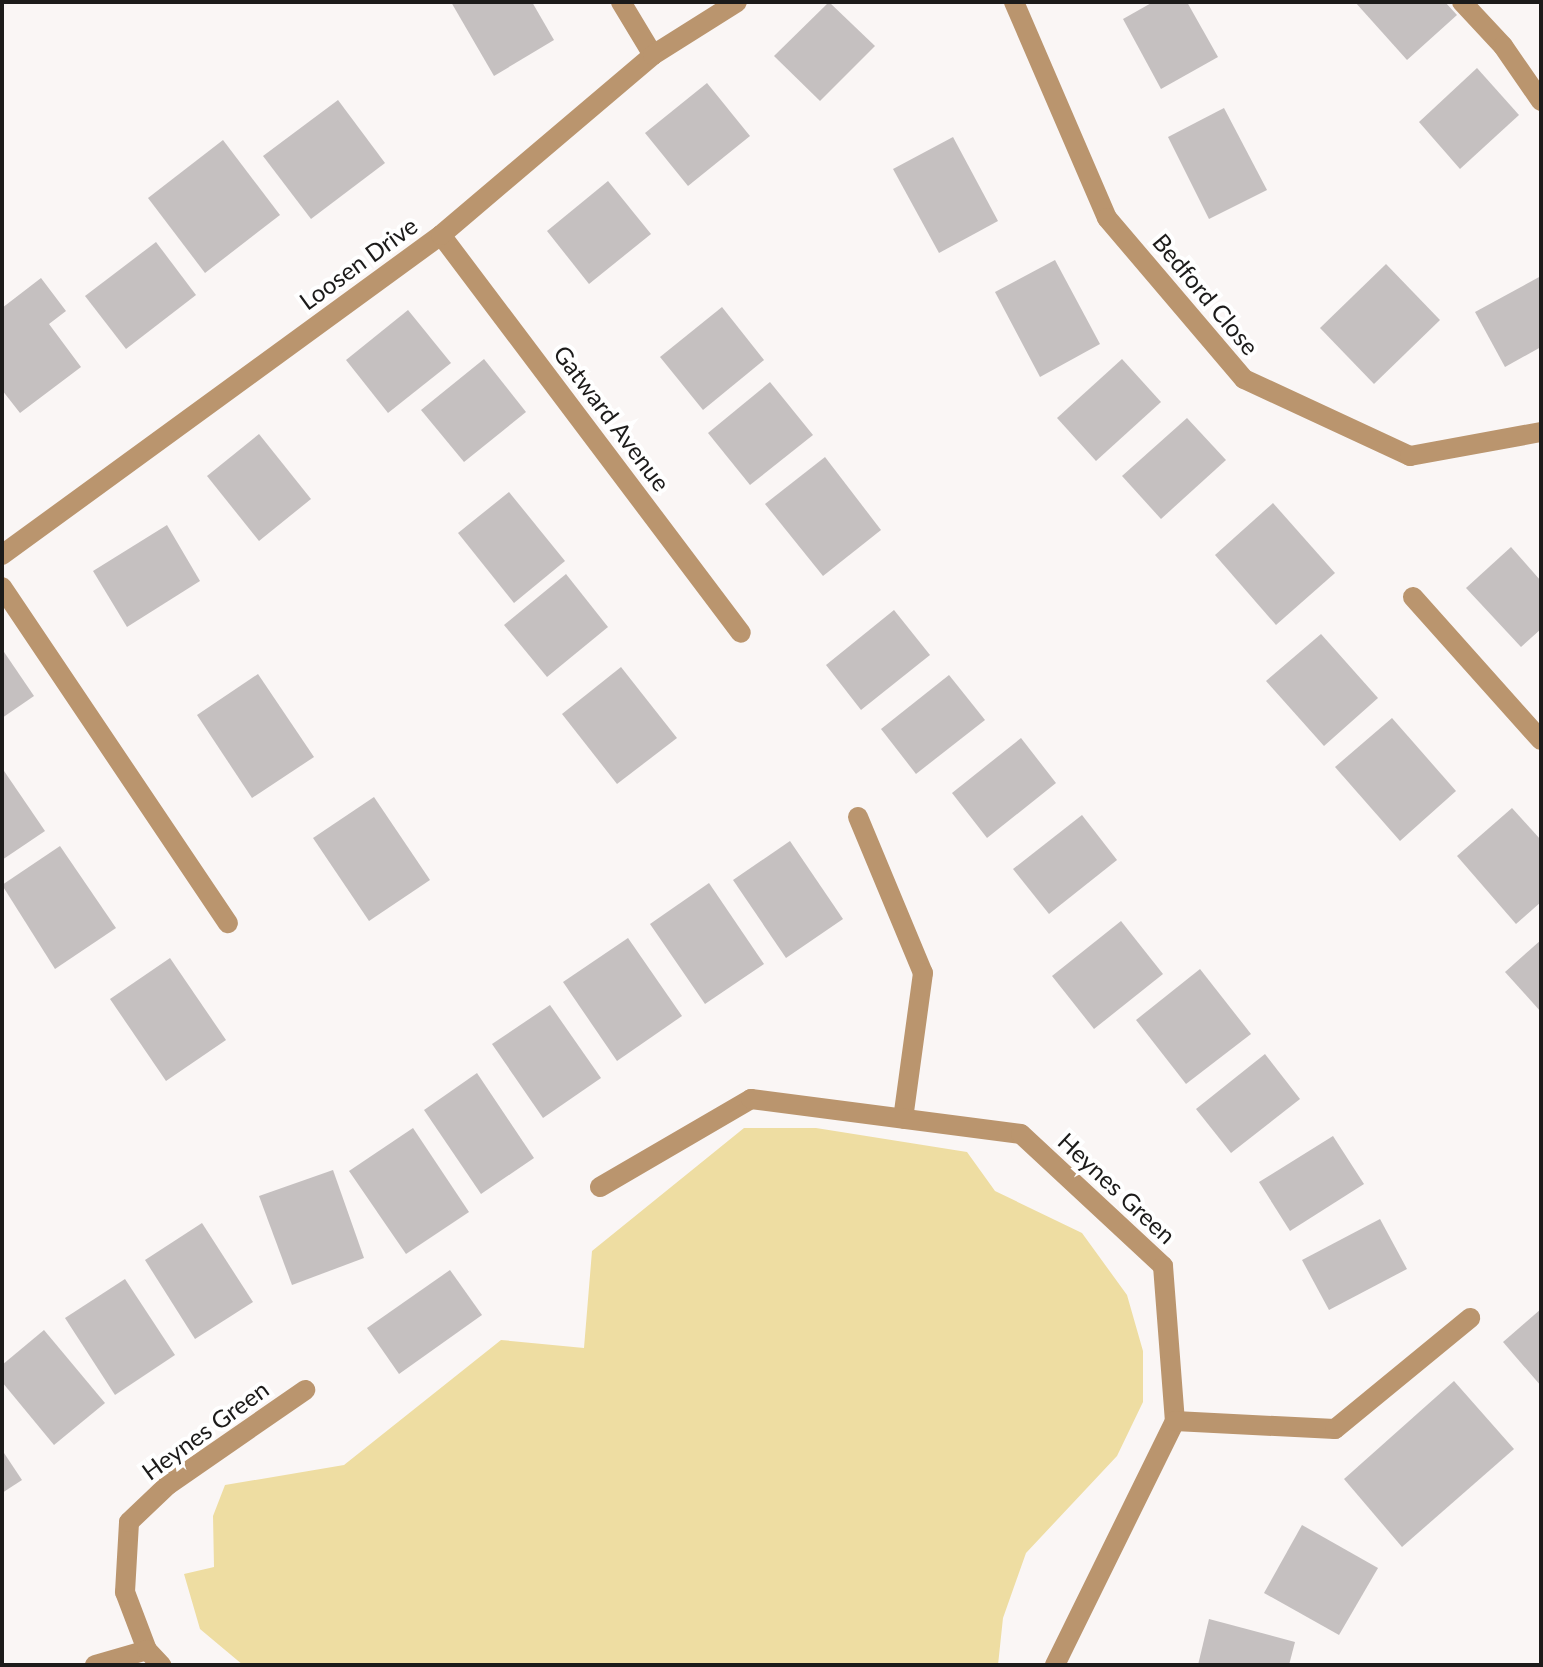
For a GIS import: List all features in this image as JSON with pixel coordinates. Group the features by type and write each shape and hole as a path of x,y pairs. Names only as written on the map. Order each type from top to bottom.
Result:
{"street":[{"path":"621,2 653,55"},
{"name":"Loosen Drive","path":"2,555 441,235 653,55 737,2"},
{"name":"Bedford Close","path":"1014,2 1107,218 1244,379 1410,456 1541,432"},
{"path":"1462,2 1503,46 1541,101"},
{"name":"Gatward Avenue","path":"441,235 741,633"},
{"path":"2,587 228,923"},
{"path":"1413,597 1541,740"},
{"path":"858,817 923,973 903,1119"},
{"name":"Heynes Green","path":"600,1187 751,1099 1021,1134 1163,1266 1175,1421"},
{"path":"1055,1665 1175,1421 1335,1429 1470,1318"},
{"name":"Heynes Green","path":"95,1665 154,1658 125,1592 129,1522 168,1485 305,1390"}],"shaded area":[{"path":"744,1128 816,1128 967,1152 995,1191 1082,1233 1127,1295 1143,1351 1143,1402 1117,1456 1026,1553 1003,1618 998,1665 243,1665 200,1629 184,1574 214,1567 213,1516 225,1485 344,1465 501,1340 584,1348 592,1251"}],"building":[{"path":"451,2 532,2 554,40 494,76"},
{"path":"829,2 875,46 820,101 774,56"},
{"path":"1153,2 1187,2 1218,57 1161,89 1123,19"},
{"path":"1355,2 1445,2 1457,15 1407,60"},
{"path":"1477,68 1519,115 1460,169 1419,122"},
{"path":"707,83 750,136 688,186 645,133"},
{"path":"338,100 385,163 311,219 263,156"},
{"path":"1224,108 1267,190 1209,219 1168,137"},
{"path":"953,137 998,221 939,253 893,169"},
{"path":"223,140 280,215 205,273 148,198"},
{"path":"608,181 651,234 589,284 547,231"},
{"path":"156,242 196,295 126,349 85,296"},
{"path":"1055,260 1100,344 1040,377 995,292"},
{"path":"1386,264 1440,320 1374,384 1320,328"},
{"path":"1541,276 1541,347 1505,367 1475,312"},
{"path":"41,278 66,311 49,324 81,367 20,413 2,390 2,308"},
{"path":"722,307 764,360 703,410 660,357"},
{"path":"408,310 451,363 388,413 346,360"},
{"path":"484,359 526,412 464,462 421,410"},
{"path":"1122,359 1161,402 1096,461 1057,418"},
{"path":"770,382 813,435 750,485 708,433"},
{"path":"1187,418 1226,460 1161,519 1122,476"},
{"path":"259,434 311,499 259,541 207,476"},
{"path":"825,457 881,530 823,576 765,504"},
{"path":"509,492 565,561 514,603 458,533"},
{"path":"1273,503 1335,573 1276,625 1215,555"},
{"path":"167,525 200,581 127,627 93,571"},
{"path":"1511,547 1541,581 1541,629 1521,647 1466,588"},
{"path":"566,574 608,627 547,677 504,625"},
{"path":"894,610 930,655 861,710 826,665"},
{"path":"1321,634 1378,698 1324,746 1266,681"},
{"path":"2,649 34,696 2,718"},
{"path":"621,667 677,738 617,784 562,714"},
{"path":"258,674 314,757 252,798 197,715"},
{"path":"949,675 985,720 916,774 881,729"},
{"path":"1392,718 1456,791 1400,841 1335,767"},
{"path":"1021,738 1056,783 987,838 952,793"},
{"path":"2,768 45,831 2,860"},
{"path":"374,797 430,880 369,921 313,838"},
{"path":"1512,808 1541,840 1541,902 1516,924 1457,856"},
{"path":"1082,815 1117,860 1049,914 1013,869"},
{"path":"790,841 843,919 786,958 733,880"},
{"path":"60,846 116,928 55,969 2,885"},
{"path":"709,883 764,964 705,1004 650,924"},
{"path":"1121,921 1163,974 1094,1029 1052,976"},
{"path":"628,938 682,1016 617,1061 563,982"},
{"path":"1541,940 1541,1012 1505,972"},
{"path":"170,958 226,1040 166,1081 110,999"},
{"path":"1200,969 1251,1034 1186,1084 1136,1020"},
{"path":"550,1005 601,1078 543,1118 492,1044"},
{"path":"1265,1054 1300,1099 1231,1153 1196,1109"},
{"path":"477,1073 534,1158 481,1194 424,1110"},
{"path":"413,1128 469,1212 406,1254 349,1171"},
{"path":"1333,1136 1364,1184 1290,1231 1259,1182"},
{"path":"333,1170 364,1258 292,1285 259,1196"},
{"path":"1380,1219 1407,1269 1329,1310 1302,1260"},
{"path":"202,1223 253,1302 195,1339 145,1260"},
{"path":"450,1270 482,1315 399,1374 367,1328"},
{"path":"125,1279 175,1355 115,1395 65,1318"},
{"path":"1541,1309 1541,1386 1503,1342"},
{"path":"44,1330 105,1403 54,1445 2,1382 2,1365"},
{"path":"1454,1381 1514,1449 1402,1547 1344,1479"},
{"path":"2,1450 22,1480 2,1493"},
{"path":"1302,1525 1378,1568 1339,1635 1264,1593"},
{"path":"1209,1619 1295,1642 1289,1665 1198,1665"}]}
